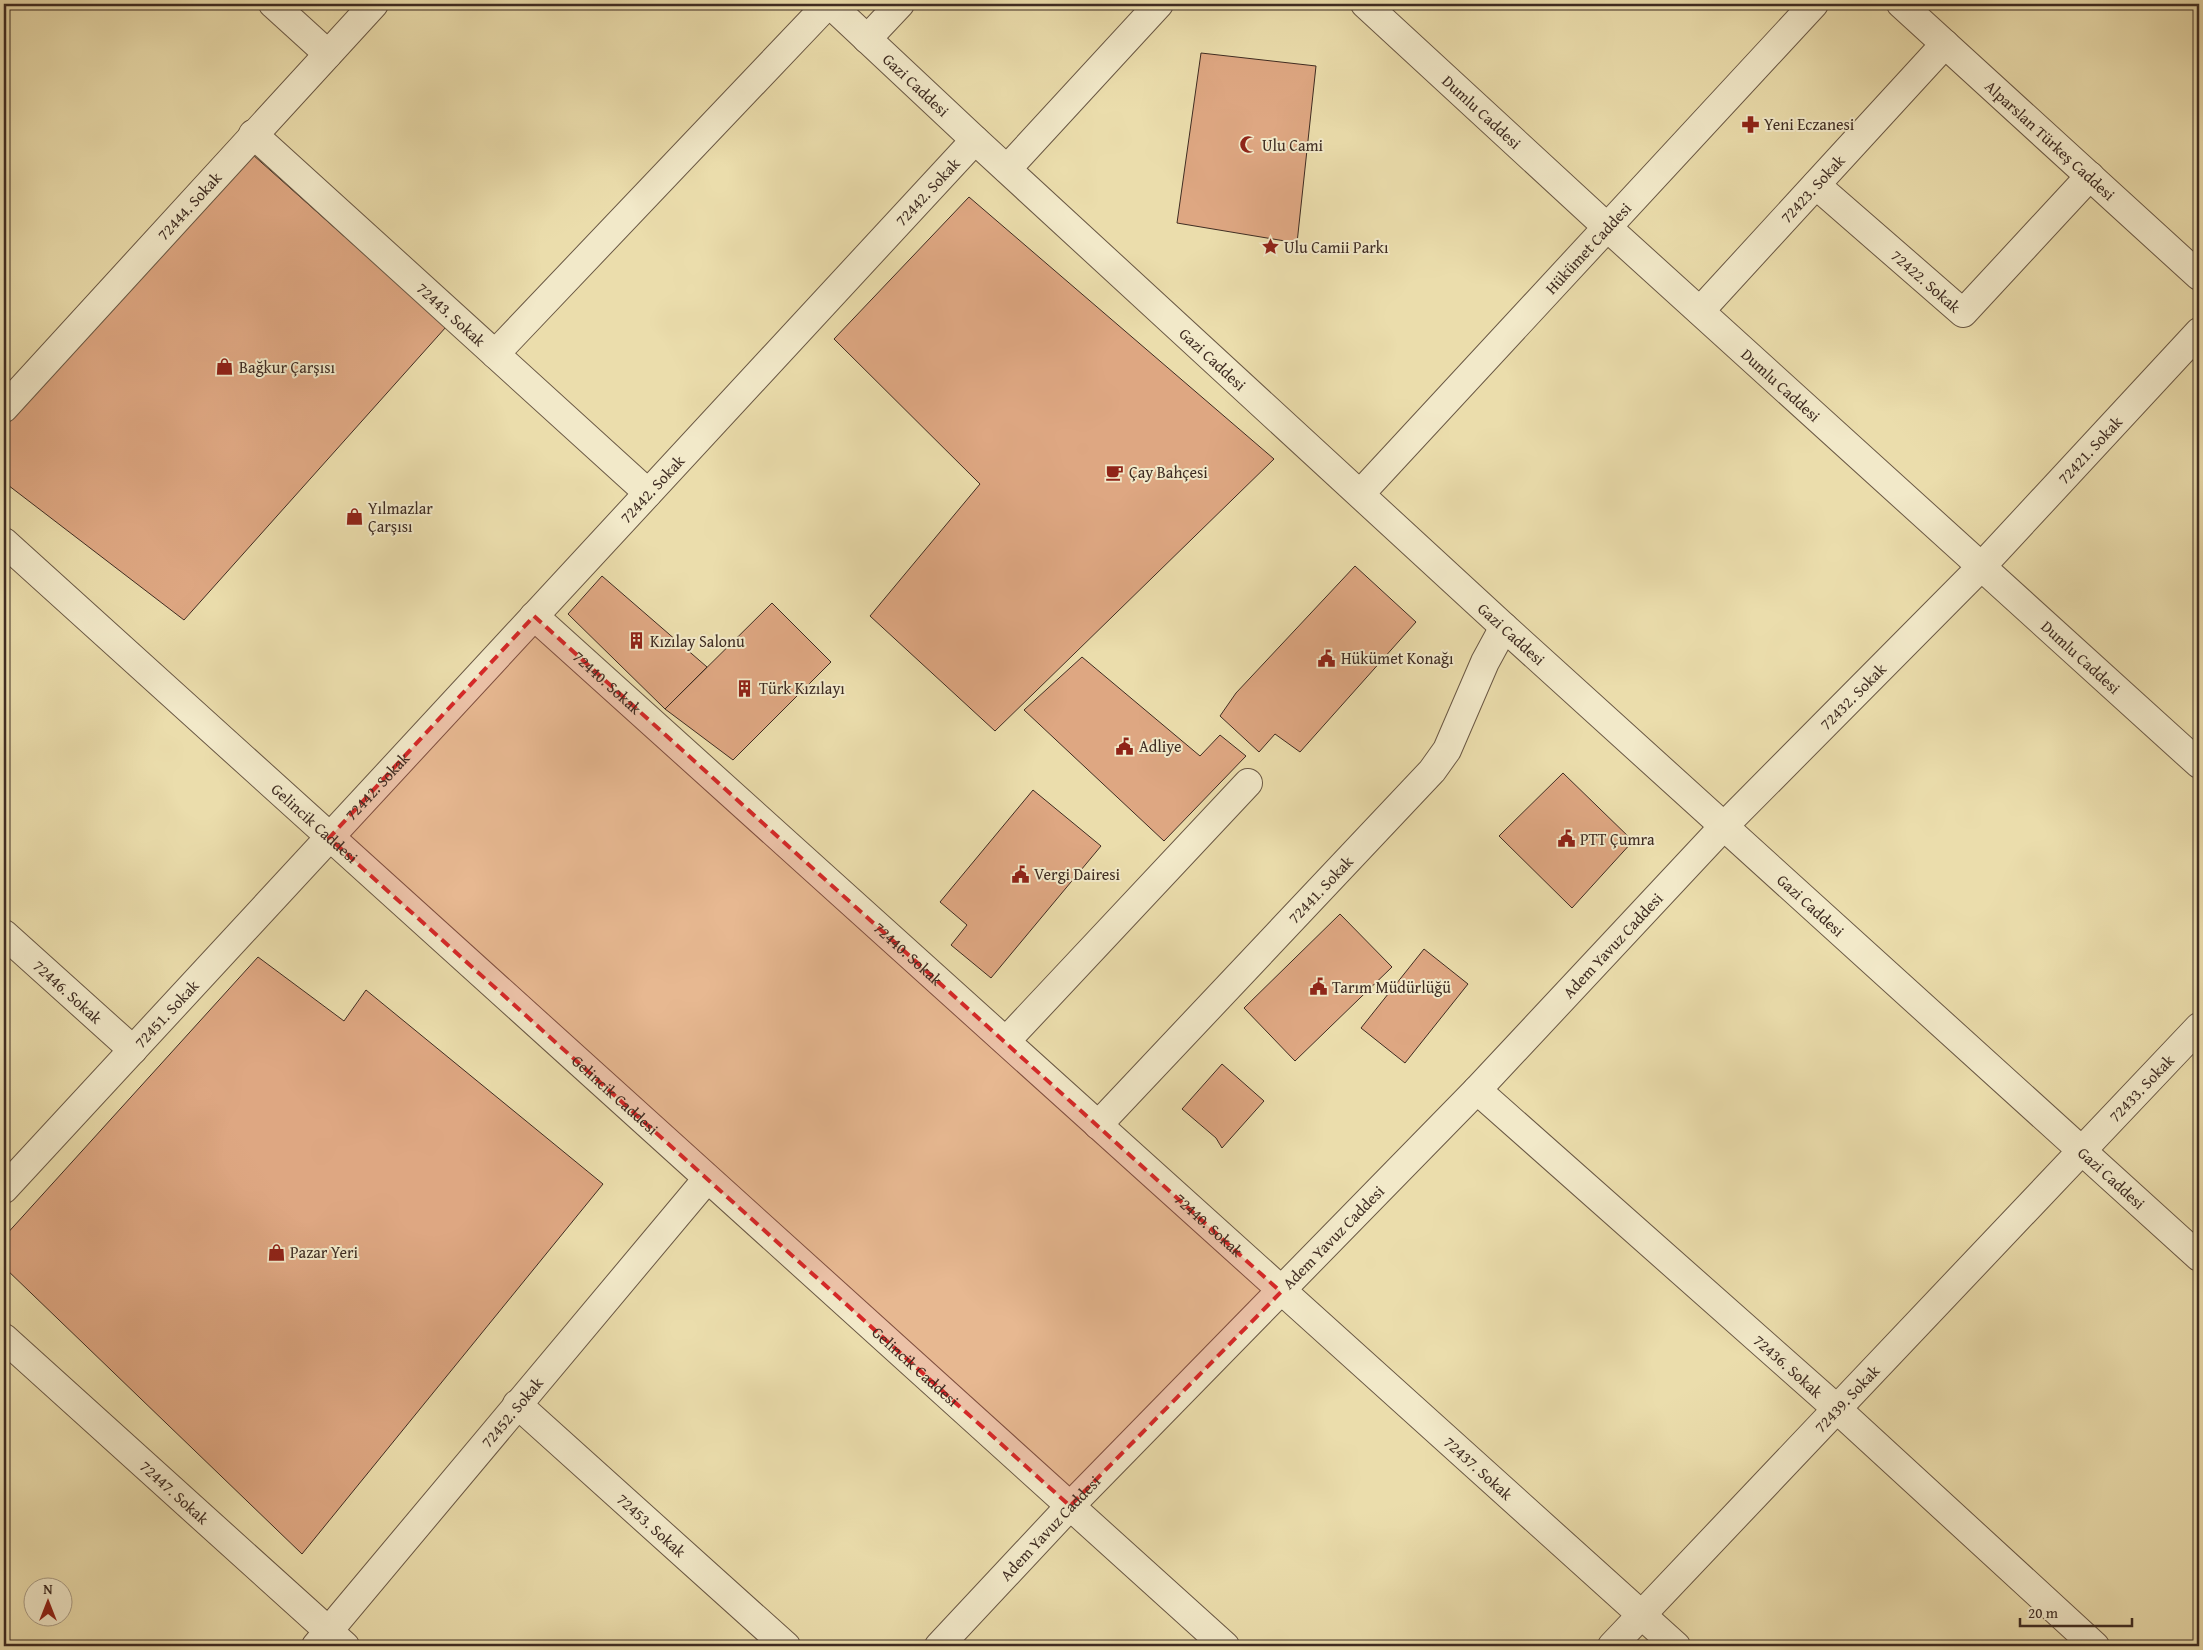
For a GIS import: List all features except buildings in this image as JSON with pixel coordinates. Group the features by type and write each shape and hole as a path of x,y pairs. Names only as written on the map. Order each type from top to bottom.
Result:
{"street":[{"path":"273,4 328,54"},
{"name":"72444. Sokak","path":"4,408 374,4"},
{"path":"495,354 829,4"},
{"name":"Gazi Caddesi","path":"829,4 1504,627 2199,1256"},
{"path":"867,39 900,4"},
{"path":"1007,169 1159,4"},
{"name":"Dumlu Caddesi","path":"1365,4 1608,228 2199,764"},
{"name":"Hükümet Caddesi","path":"1361,493 1814,4"},
{"name":"Alparslan Türkeş Caddesi","path":"1902,4 2199,276"},
{"name":"72423. Sokak","path":"1700,311 1945,44"},
{"name":"72443. Sokak","path":"253,134 648,493"},
{"name":"72442. Sokak","path":"329,838 975,140"},
{"name":"72422. Sokak","path":"1816,185 1963,313 2090,176"},
{"name":"72421. Sokak","path":"1981,567 2199,332"},
{"name":"Gelincik Caddesi","path":"4,542 329,838 1225,1646"},
{"name":"72432. Sokak","path":"1724,826 1981,567"},
{"name":"72440. Sokak","path":"534,616 1006,1041 1281,1292"},
{"name":"72441. Sokak","path":"1098,1125 1432,772 1447,750 1485,662 1504,627"},
{"path":"1006,1041 1248,783"},
{"name":"Adem Yavuz Caddesi","path":"939,1646 1070,1506 1477,1090 1724,826"},
{"name":"72451. Sokak","path":"4,1189 329,838"},
{"name":"72446. Sokak","path":"4,934 133,1050"},
{"name":"72433. Sokak","path":"2082,1150 2199,1027"},
{"name":"72436. Sokak","path":"1477,1090 1837,1409 2095,1646"},
{"name":"72439. Sokak","path":"1612,1646 2082,1150"},
{"name":"72452. Sokak","path":"330,1641 517,1404 707,1178"},
{"name":"72437. Sokak","path":"1281,1292 1676,1646"},
{"name":"72447. Sokak","path":"4,1338 330,1641"},
{"name":"72453. Sokak","path":"517,1404 786,1646"}],"highlighted area":[{"path":"534,616 1281,1292 1070,1506 329,838"}],"place":[{"name":"Yeni Eczanesi","path":"1750,124"},
{"name":"Ulu Cami","path":"1248,145"},
{"name":"Ulu Camii Parkı","path":"1270,247"},
{"name":"Bağkur Çarşısı","path":"225,367"},
{"name":"Çay Bahçesi","path":"1115,472"},
{"name":"Yılmazlar Çarşısı","path":"354,517"},
{"name":"Kızılay Salonu","path":"636,641"},
{"name":"Hükümet Konağı","path":"1327,658"},
{"name":"Türk Kızılayı","path":"745,688"},
{"name":"Adliye","path":"1125,746"},
{"name":"PTT Çumra","path":"1566,839"},
{"name":"Vergi Dairesi","path":"1020,874"},
{"name":"Tarım Müdürlüğü","path":"1318,987"},
{"name":"Pazar Yeri","path":"276,1252"}]}
